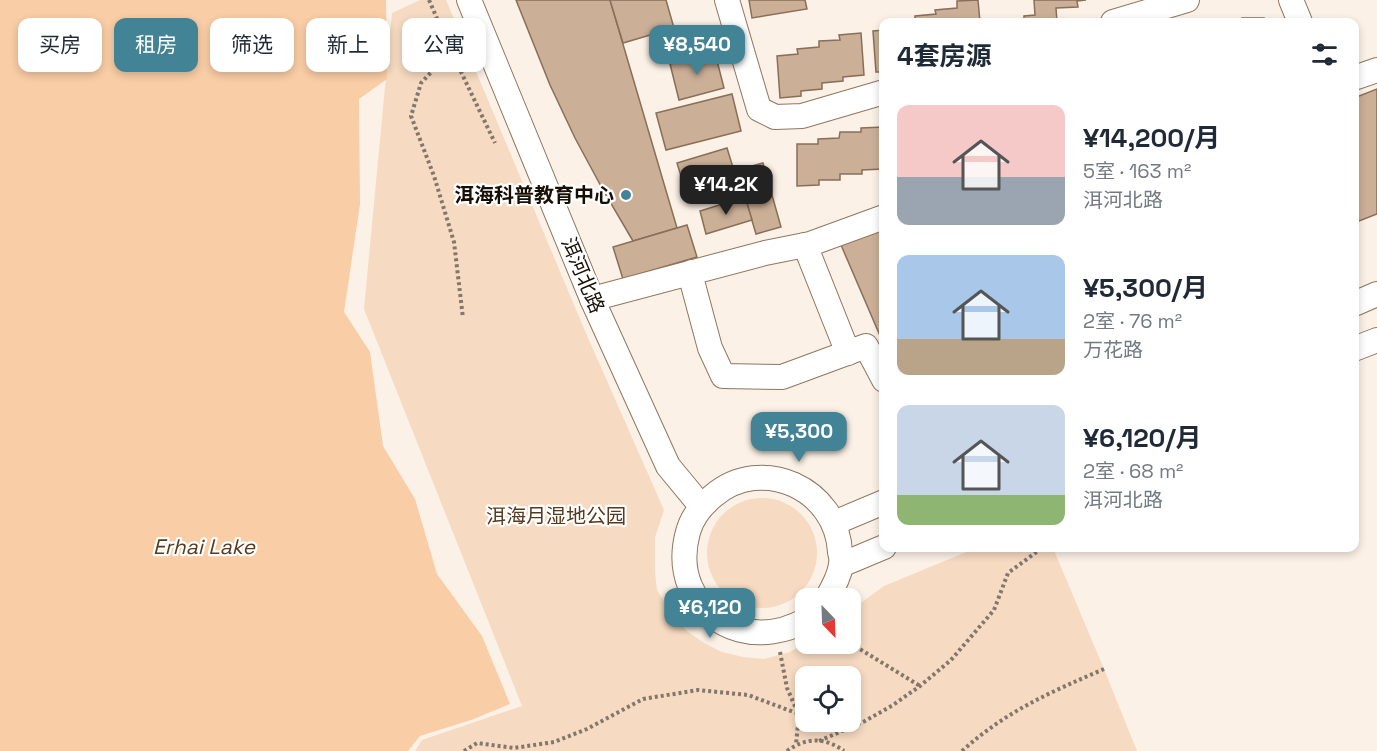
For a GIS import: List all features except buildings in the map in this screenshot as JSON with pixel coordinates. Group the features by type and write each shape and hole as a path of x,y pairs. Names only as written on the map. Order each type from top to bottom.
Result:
{"street":[{"name":"洱河北路","path":"470,0 592,299 668,466 701,506"},
{"path":"727,0 759,109 775,117 802,116 879,93"},
{"path":"1126,18 1187,0"},
{"path":"1291,0 1298,18"},
{"path":"1359,76 1377,70"},
{"path":"592,299 765,253 805,245 879,219"},
{"path":"805,245 848,353"},
{"path":"692,272 692,281 710,348 723,376 782,377 866,346 879,371"},
{"path":"1359,302 1377,294"},
{"path":"1359,347 1377,340"},
{"path":"795,626 776,632 755,633 734,628 716,618 701,603 690,585 684,565 685,544 690,524 701,506 722,488 746,478 773,477 798,485 819,501 834,523 840,543 841,565 833,588"},
{"path":"834,523 879,504"},
{"path":"841,565 879,549"}],"path":[{"path":"429,0 437,18"},
{"path":"432,72 421,83 411,116 434,176 454,242 463,318"},
{"path":"462,72 495,143"},
{"path":"819,741 865,721 920,686 951,660 994,610 1008,573 1037,552"},
{"path":"776,632 787,688 795,705"},
{"path":"861,651 920,686"},
{"path":"962,751 981,733 1042,696 1104,669"},
{"path":"464,751 477,743 514,748 554,742 587,729 643,699 698,690 748,695 795,713"},
{"path":"796,744 797,732"},
{"path":"787,751 796,744 809,740 836,745 844,751"}],"green space":[{"name":"洱海月湿地公园","path":"420,0 446,0 454,18 402,18 402,72 476,72 585,331 664,510 655,537 657,590 670,611 687,631 722,652 743,657 764,659 795,649 795,654 861,654 861,603 884,586 966,552 1055,552 1137,751 415,751 422,740 522,706 364,309 386,72 390,72 392,13"},
{"path":"751,499 773,499 793,507 808,522 816,542 816,564 808,584 804,588 795,588 793,599 773,607 751,607 731,599 716,584 708,564 708,542 716,522 731,507"}],"water":[{"name":"Erhai Lake","path":"0,0 386,0 386,18 306,18 306,72 387,72 387,79 359,99 360,204 344,312 370,352 383,446 415,499 437,574 482,636 510,704 471,720 420,736 408,751 0,751"}],"place":[{"name":"洱海科普教育中心","path":"626,195"}]}
